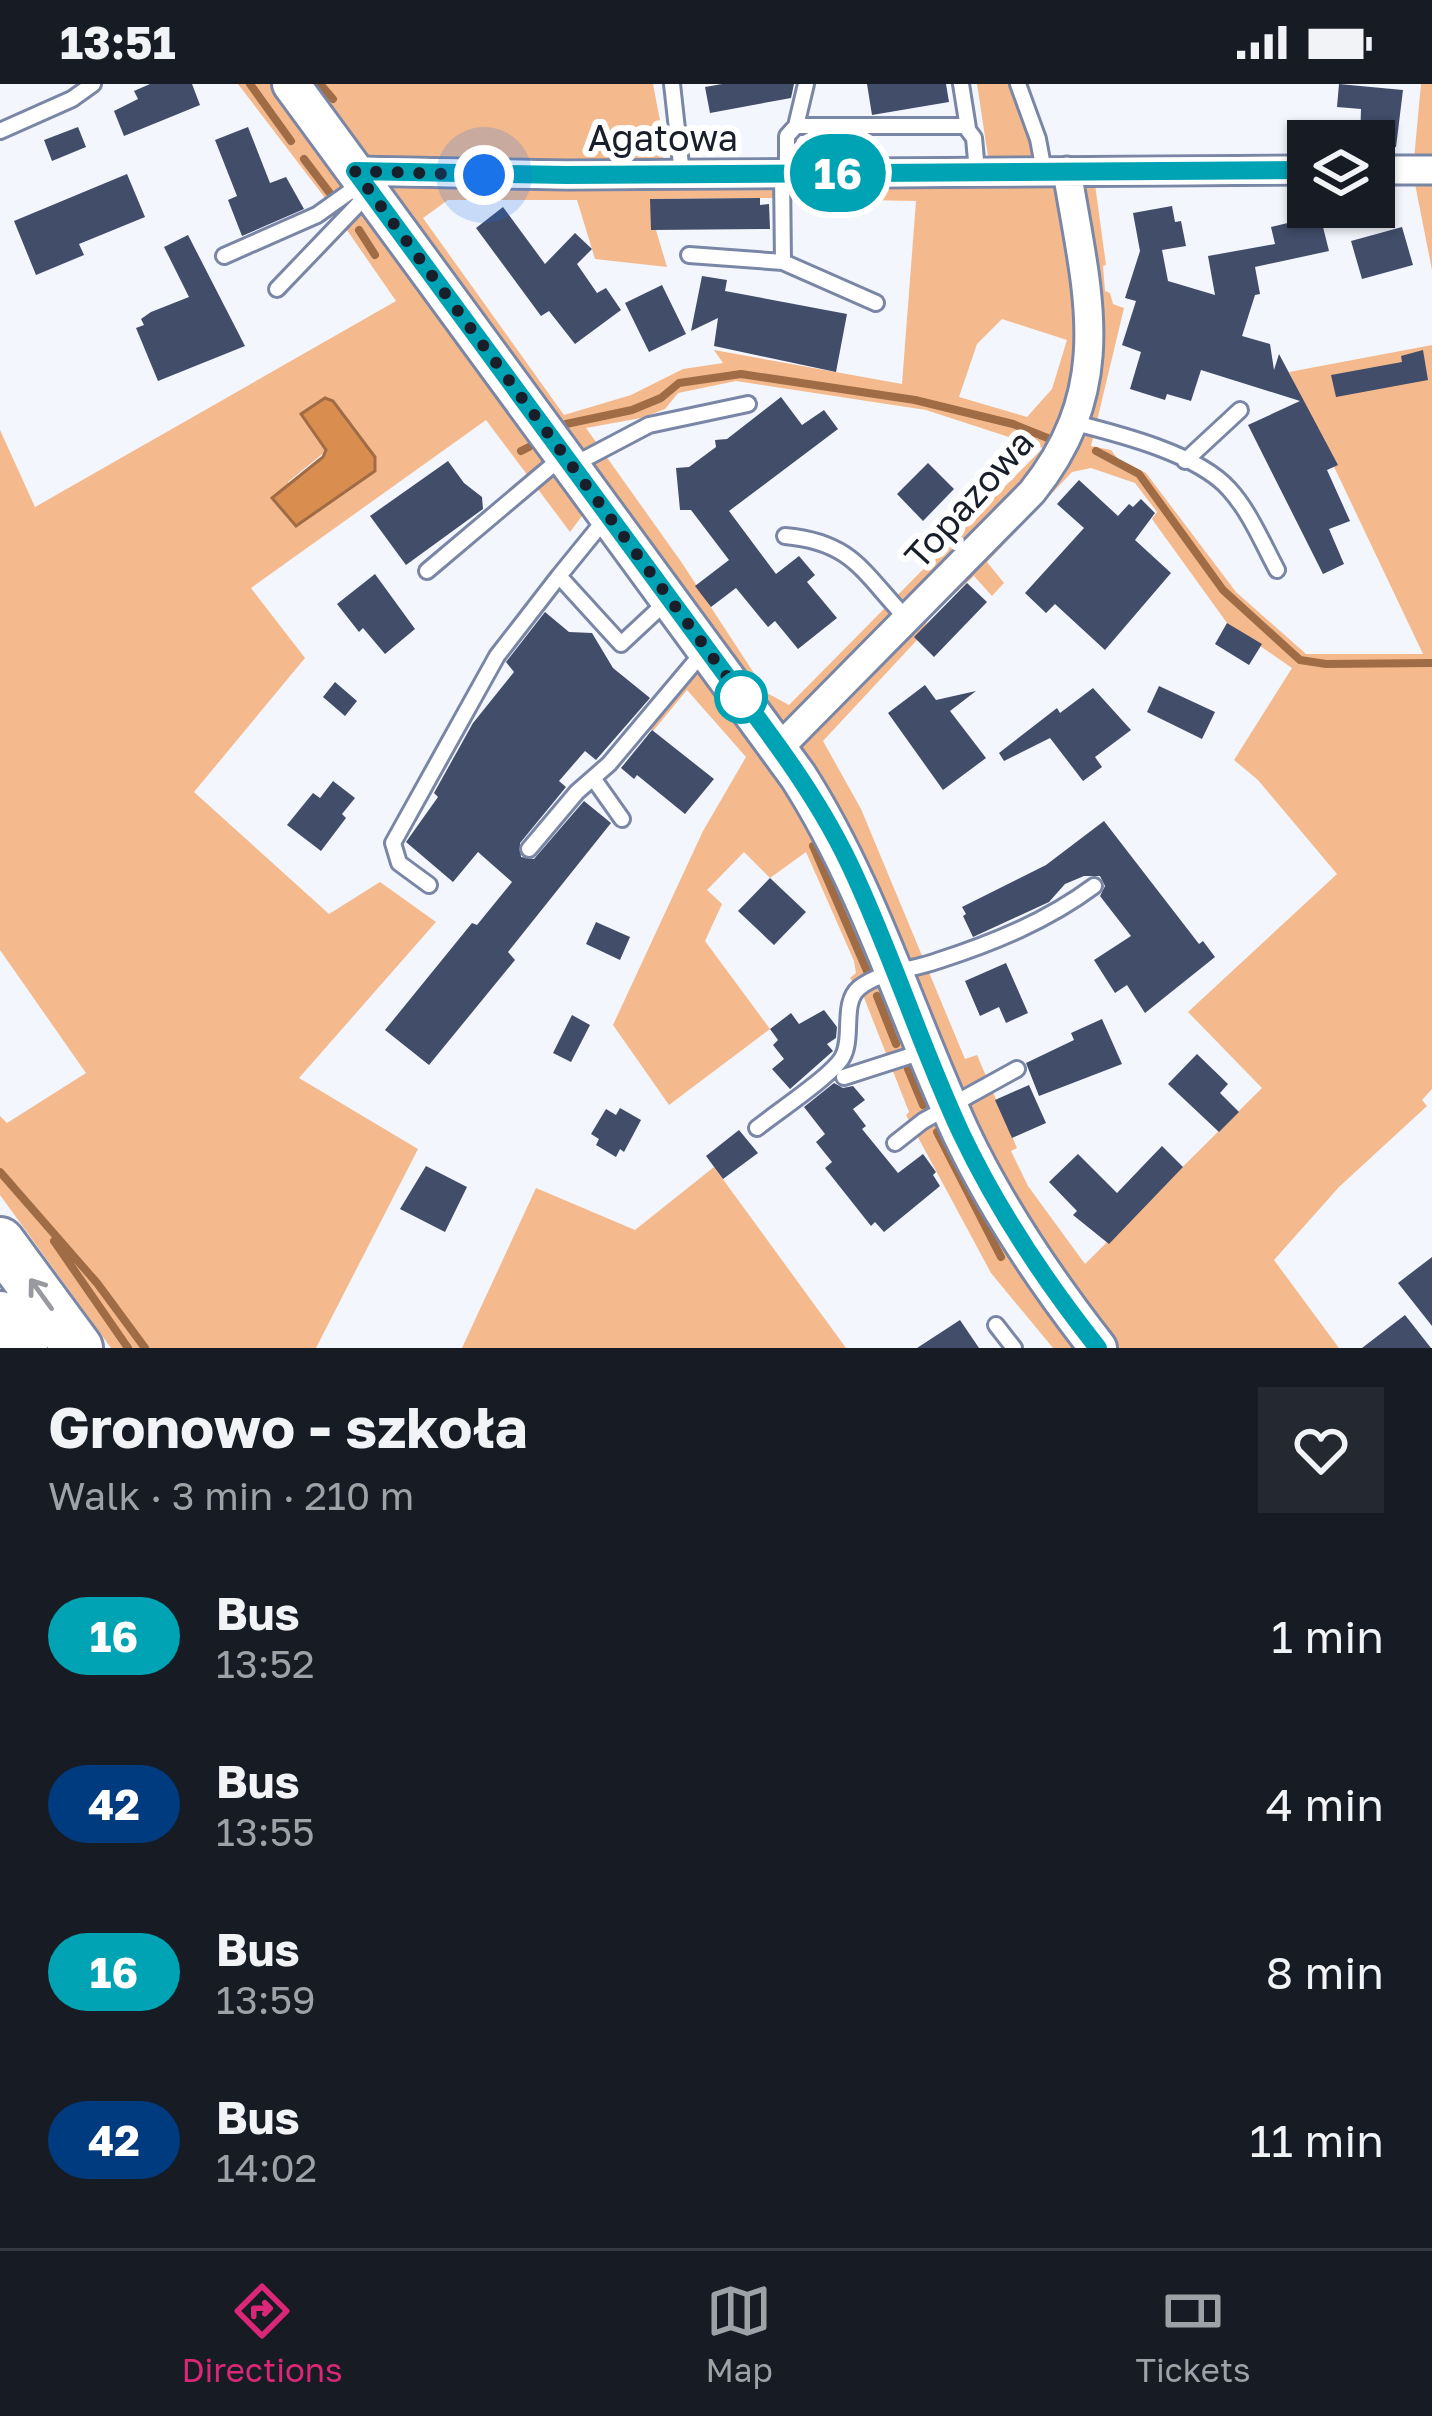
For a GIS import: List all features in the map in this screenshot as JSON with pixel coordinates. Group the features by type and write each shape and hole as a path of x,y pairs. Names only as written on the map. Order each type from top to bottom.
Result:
{"highway":[{"path":"0,1242 78,1348"},
{"path":"0,1316 23,1348"}],"street":[{"path":"291,84 779,748 848,862 949,1106 1008,1222 1098,1348"},
{"name":"Agatowa","path":"362,182 402,175 1287,170"},
{"path":"1395,170 1432,170"},
{"name":"Topazowa","path":"779,748 1032,492 1061,454 1075,423 1090,336 1055,171"}],"lane":[{"path":"0,131 93,84"},
{"path":"672,84 682,174"},
{"path":"783,262 787,136 796,126 806,84"},
{"path":"961,84 977,171"},
{"path":"1018,84 1055,171"},
{"path":"796,126 968,128"},
{"path":"224,256 317,215 362,182"},
{"path":"277,289 362,182"},
{"path":"689,255 783,262 876,303"},
{"path":"427,571 566,462 649,425 748,404"},
{"path":"1185,461 1240,410"},
{"path":"1075,423 1185,461 1230,490 1277,570"},
{"path":"430,885 399,862 392,848 396,835 497,656 607,517"},
{"path":"784,536 817,538 845,552 908,619"},
{"path":"559,576 622,644 668,599"},
{"path":"529,849 706,650"},
{"path":"593,778 622,819"},
{"path":"757,1128 841,1060 854,993 893,973 982,946 1064,908 1094,886"},
{"path":"844,1077 926,1051"},
{"path":"895,1143 949,1106 1017,1070"},
{"path":"996,1325 1014,1348"}],"shaded area":[{"path":"238,84 653,84 664,141 662,174 990,170 977,84 1018,84 1042,158 1095,184 1105,291 1113,304 1124,308 1091,446 1111,450 1118,459 1146,473 1236,592 1306,654 1423,654 1289,372 1432,345 1432,1089 1422,1100 1427,1106 1339,1187 1274,1260 1339,1348 1053,1348 991,1273 906,1115 909,1112 863,995 850,978 856,973 854,961 806,852 770,878 744,852 707,890 722,904 705,941 770,1029 669,1105 613,1025 703,831 746,757 687,690 653,731 643,723 705,649 594,500 570,532 486,420 251,588 305,658 194,792 329,914 380,882 436,922 299,1078 418,1149 316,1348 111,1348 0,1195 0,1116 7,1123 86,1073 0,950 0,430 35,507 396,301","holes":["651,199 916,201 902,384 714,350 723,363 683,369 631,395 564,415 423,218 448,200 577,200 595,259 667,267 656,230 651,229","1002,319 1067,340 1052,389 1027,417 959,397 977,344","736,381 926,410 1043,448 789,705 767,693 586,428 665,409 678,393","325,398 376,464 375,471 296,526 288,482 326,451 301,414","1091,468 1135,483 1157,512 1152,519 1227,623 1292,668 1234,760 1258,780 1337,874 1188,1012 1262,1088 1085,1264 1028,1186 977,1055 965,1059 861,809 823,741 917,640 931,615 974,576 992,596 1004,583 987,562 1072,472"]},
{"path":"1421,84 1432,84 1432,270 1415,184 1424,184 1424,171 1413,170"},
{"path":"325,398 333,401 375,457 375,471 296,526 272,498 323,457 326,450 301,414"},
{"path":"714,1167 846,1348 462,1348 536,1188 635,1230"}],"building":[{"path":"150,84 192,84 200,105 124,136 114,111 138,99 134,91"},
{"path":"794,84 791,98 710,113 705,87"},
{"path":"867,84 946,84 949,102 872,115"},
{"path":"1339,84 1403,90 1396,147 1395,120 1361,120 1361,109 1337,107"},
{"path":"78,127 86,147 52,161 44,140"},
{"path":"248,127 270,183 286,177 304,209 242,236 228,200 237,196 215,140"},
{"path":"127,174 145,217 79,244 84,255 36,275 14,221"},
{"path":"760,198 760,205 769,204 770,229 651,230 650,199"},
{"path":"1172,206 1186,246 1162,250 1168,281 1215,295 1208,256 1275,244 1271,227 1287,223 1287,228 1323,228 1329,251 1255,267 1260,294 1255,295 1242,336 1270,344 1274,370 1279,354 1338,465 1327,470 1350,521 1329,529 1344,564 1323,574 1248,425 1300,401 1201,370 1191,401 1167,394 1165,400 1130,389 1141,352 1122,345 1136,301 1125,298 1140,251 1133,213"},
{"path":"503,207 545,264 575,233 592,249 577,264 597,293 606,288 621,310 575,344 549,311 541,316 476,228"},
{"path":"1402,227 1413,265 1362,279 1351,241"},
{"path":"188,235 245,346 158,381 136,328 144,325 141,319 151,312 189,297 164,247"},
{"path":"702,276 727,280 725,291 847,314 836,372 714,346 718,318 691,331"},
{"path":"662,285 686,334 649,352 625,303"},
{"path":"1423,350 1428,380 1336,397 1331,375 1402,362 1401,356"},
{"path":"781,397 802,425 824,410 838,429 729,511 776,574 799,556 815,575 807,582 837,618 798,649 775,621 768,627 736,588 711,607 695,586 729,560 691,510 680,510 676,468 689,467 716,447 715,440 727,439"},
{"path":"448,461 482,497 483,509 406,565 370,516"},
{"path":"928,463 954,489 923,521 897,494"},
{"path":"1079,480 1118,516 1141,499 1155,513 1135,540 1171,573 1105,650 1055,604 1046,613 1025,593 1084,528 1057,504"},
{"path":"375,574 415,629 385,654 337,604"},
{"path":"967,583 987,602 934,657 914,637"},
{"path":"545,612 569,632 592,633 613,668 650,698 596,760 585,751 559,781 566,787 520,843 521,857 534,859 584,801 611,823 508,952 515,960 429,1065 385,1030 472,923 477,925 512,882 478,852 453,882 406,842 438,797 434,793 473,723 514,672 506,662"},
{"path":"1227,623 1262,644 1249,665 1215,644"},
{"path":"335,682 357,701 345,716 323,697"},
{"path":"925,685 936,700 976,691 950,711 986,758 943,790 888,713"},
{"path":"1159,686 1215,712 1202,739 1147,712"},
{"path":"1093,688 1131,730 1095,757 1102,767 1083,781 1050,738 1004,761 999,753 1057,708 1060,713"},
{"path":"652,730 714,779 685,814 637,775 634,779 621,768"},
{"path":"333,781 355,798 321,851 287,825 313,793 320,798"},
{"path":"1104,821 1199,944 1203,941 1215,957 1145,1013 1127,985 1115,993 1094,960 1131,936 1100,896 1105,886 1100,876 1065,884 1049,902 973,937 963,916 962,907 1046,865"},
{"path":"770,878 806,912 774,945 738,911"},
{"path":"596,922 630,937 620,960 586,944"},
{"path":"1006,963 1028,1013 1006,1023 999,1007 980,1016 965,981"},
{"path":"824,1010 837,1027 836,1038 827,1044 833,1051 790,1089 772,1069 784,1059 773,1045 778,1040 770,1029 791,1013 799,1024"},
{"path":"572,1015 590,1025 571,1062 553,1053"},
{"path":"1102,1019 1122,1064 1039,1096 1026,1063 1074,1040 1071,1033"},
{"path":"1197,1054 1228,1084 1220,1093 1239,1112 1219,1132 1168,1084"},
{"path":"834,1083 853,1086 865,1100 853,1109 866,1126 862,1129 898,1173 923,1154 936,1172 933,1175 940,1186 884,1232 875,1222 871,1226 825,1168 832,1162 816,1142 825,1134 804,1107"},
{"path":"1029,1085 1046,1123 1012,1138 995,1100"},
{"path":"620,1108 641,1120 624,1152 620,1149 616,1157 596,1145 599,1139 591,1134 606,1109 616,1115"},
{"path":"739,1130 758,1153 723,1179 706,1156"},
{"path":"1162,1146 1183,1167 1109,1244 1073,1215 1077,1211 1049,1182 1078,1154 1117,1193"},
{"path":"426,1166 467,1187 445,1232 400,1209"},
{"path":"1432,1257 1432,1326 1398,1283"},
{"path":"1405,1315 1431,1348 1362,1348"},
{"path":"960,1320 979,1348 917,1348"}],"waterway":[{"path":"250,84 291,141"},
{"path":"320,84 333,99"},
{"path":"304,159 329,192"},
{"path":"359,230 375,255"},
{"path":"566,424 632,410 661,398 679,383 741,374 915,400 1013,424 1050,439"},
{"path":"521,451 529,447"},
{"path":"1096,451 1139,474 1223,590 1300,660 1432,663"},
{"path":"813,846 867,971"},
{"path":"877,996 896,1044"},
{"path":"908,1069 923,1105"},
{"path":"937,1132 1001,1257"},
{"path":"0,1172 97,1283 145,1348"},
{"path":"54,1241 128,1348"}],"bus line":[{"name":"16","path":"1098,1348 1025,1250 994,1198 917,1032 855,876 819,808 355,171 567,175 1287,170"}],"route":[{"path":"484,175 355,171 747,704 741,697"}]}
